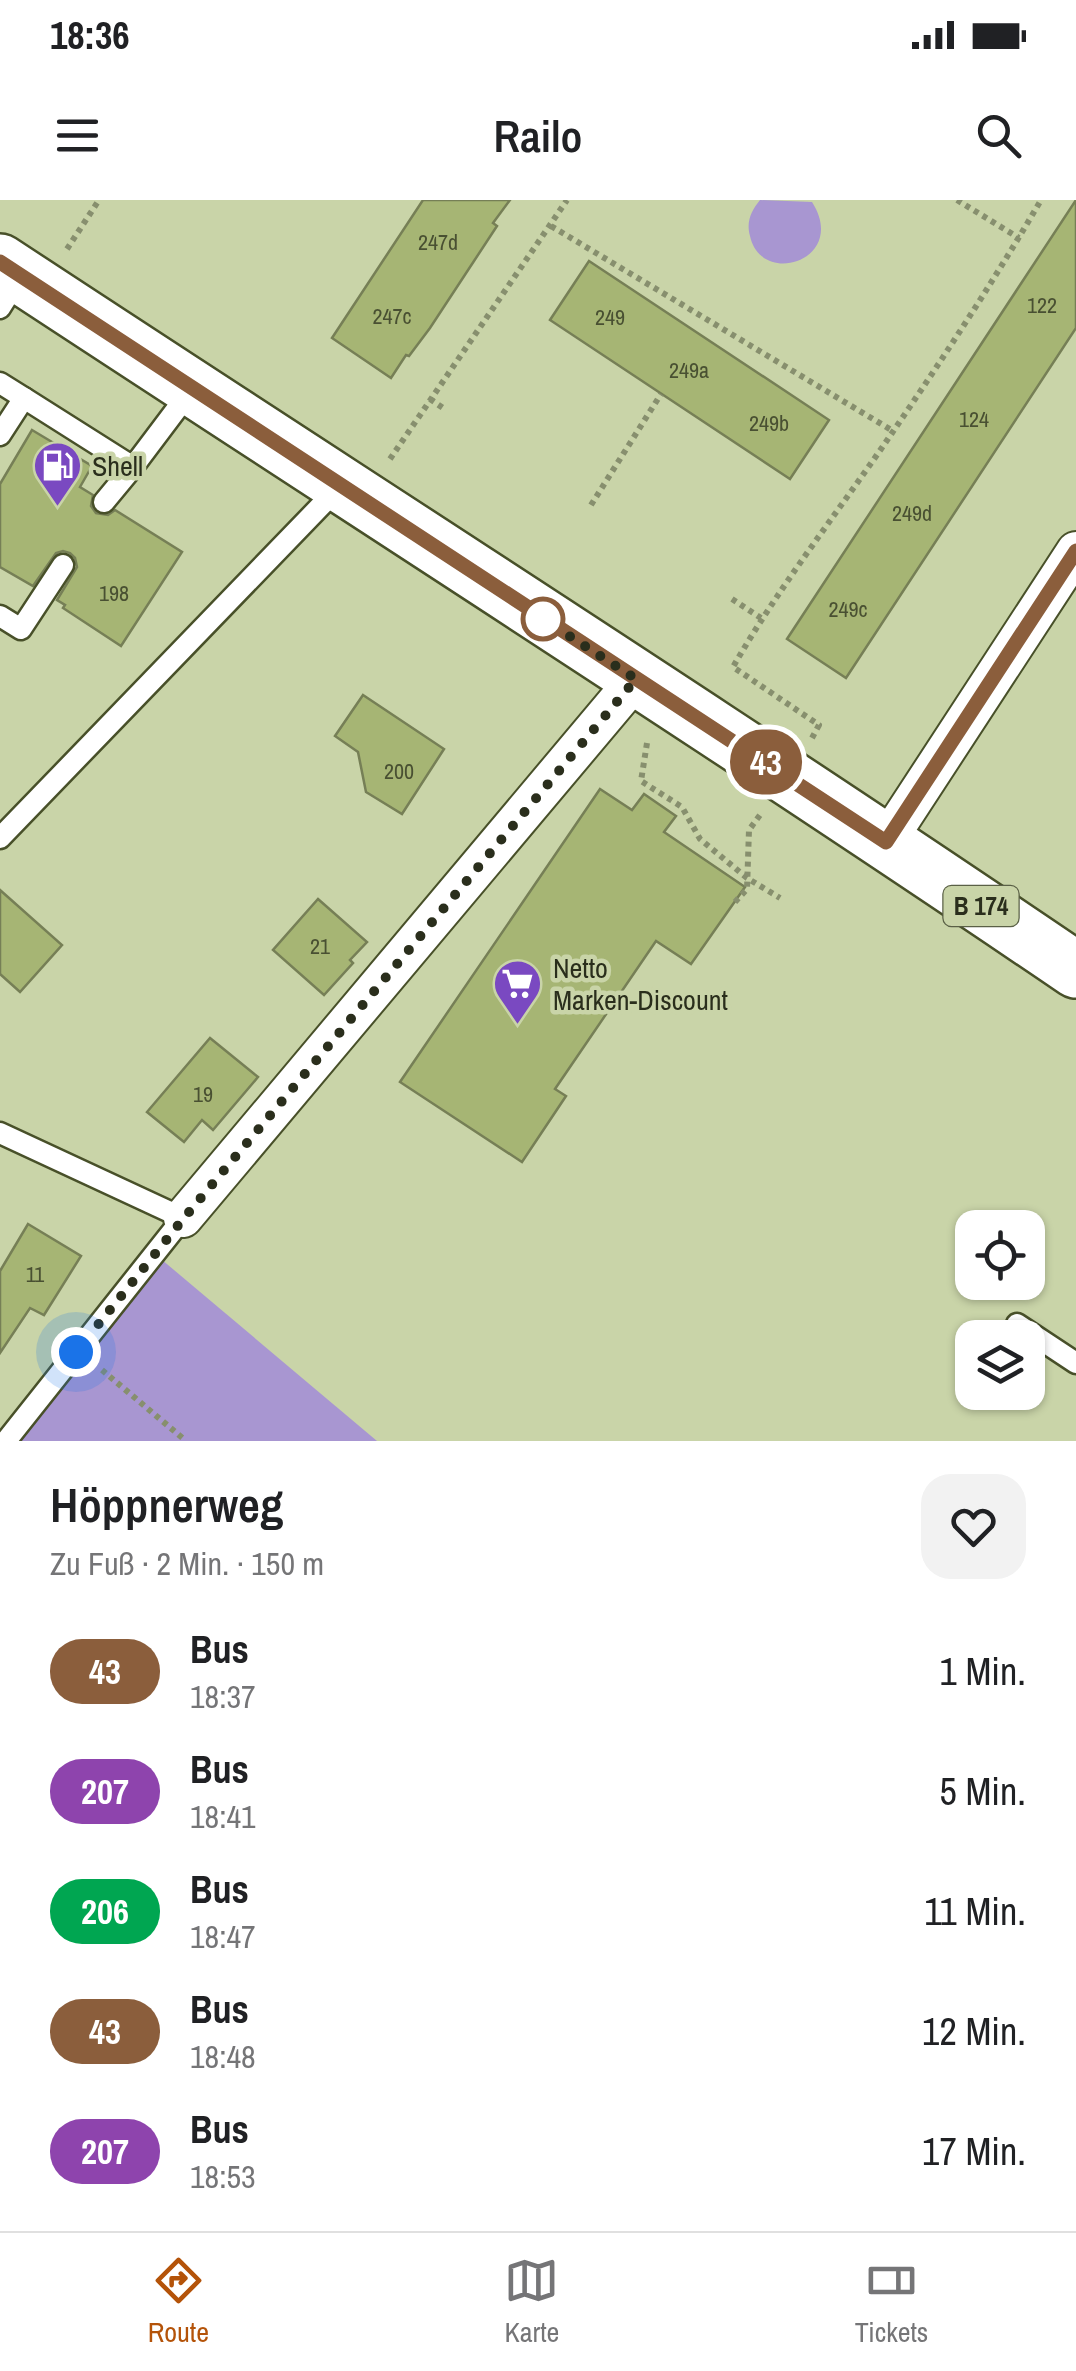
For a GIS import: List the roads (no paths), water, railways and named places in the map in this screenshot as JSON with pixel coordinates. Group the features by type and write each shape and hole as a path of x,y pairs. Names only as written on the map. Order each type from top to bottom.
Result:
{"main road":[{"name":"B 174","path":"7,282 192,388 351,493 623,696 788,776 1076,970"}],"street":[{"path":"886,842 1076,550"},
{"path":"184,1218 623,696"}],"lane":[{"path":"0,383 133,467"},
{"path":"104,502 192,388"},
{"path":"0,435 24,398"},
{"path":"0,838 351,493"},
{"path":"0,616 21,629 64,565"},
{"path":"0,1132 184,1218 6,1441"},
{"path":"1045,1343 1076,1363"}],"place":[{"name":"Shell","path":"57,508"},
{"name":"Netto Marken-Discount","path":"518,1026"}]}
